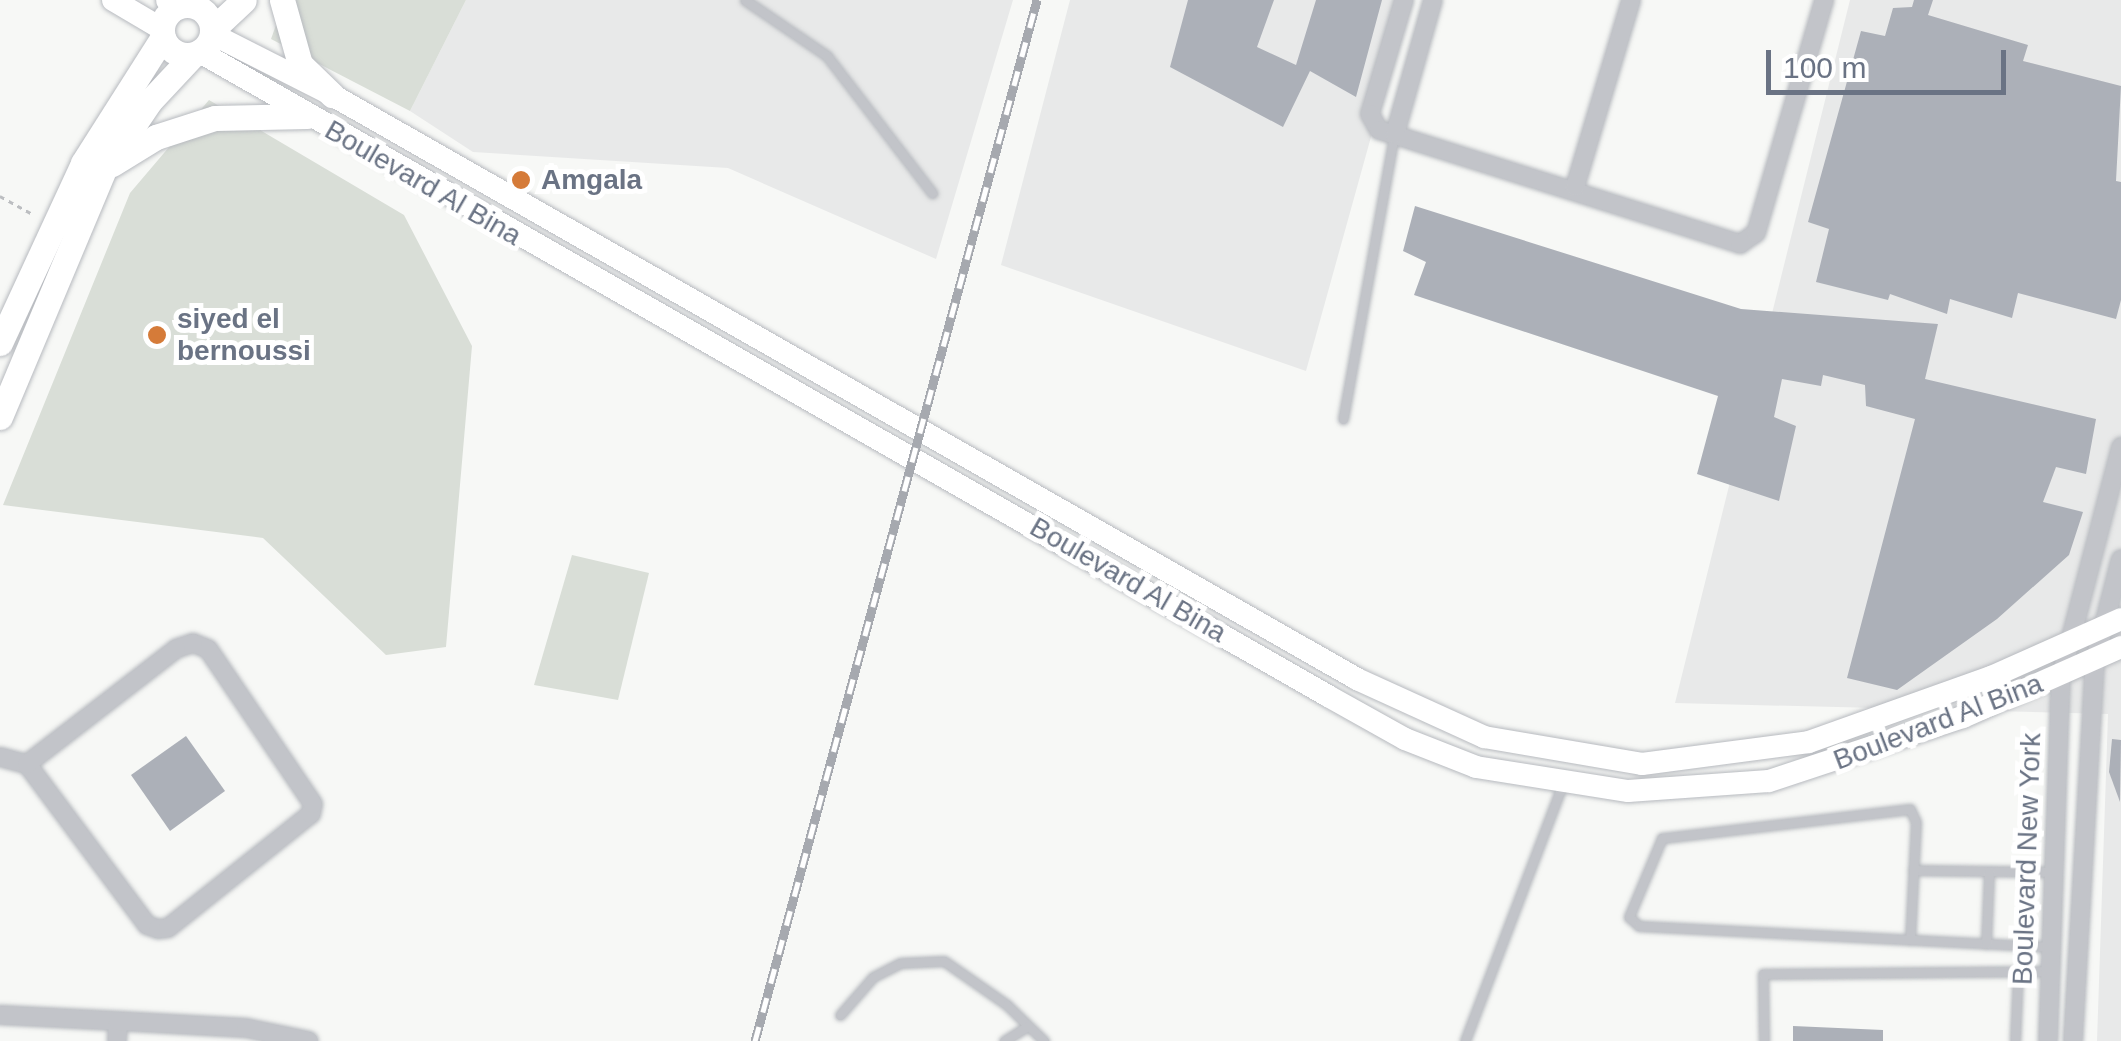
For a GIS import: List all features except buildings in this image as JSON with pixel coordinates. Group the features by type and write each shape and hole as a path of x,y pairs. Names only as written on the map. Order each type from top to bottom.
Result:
{"main road":[{"path":"113,0 162,33 178,54 204,43"},
{"path":"0,344 104,169 150,101 244,0"},
{"path":"282,0 294,54 332,94"},
{"path":"0,418 15,316 50,224 105,123 162,33 186,3 204,43"},
{"name":"Boulevard Al Bina","path":"204,43 332,94 1357,679 1484,737 1642,764 1810,742 1991,677 2112,622"},
{"name":"Boulevard Al Bina","path":"204,43 307,116 1405,738 1476,767 1628,791 1769,781 1863,754 2060,676 2121,647"},
{"path":"104,169 156,137 215,118 307,116"}],"street":[{"path":"1404,0 1370,114 1387,132 1575,187 1740,244 1750,241 1824,0"},
{"path":"1387,132 1432,0"},
{"path":"1575,187 1631,0"},
{"name":"Boulevard New York","path":"2048,1041 2060,676 2121,447"},
{"name":"Boulevard New York","path":"2073,1041 2095,660 2112,622 2121,559"},
{"path":"0,757 27,764 146,925 158,929 168,928 311,814 313,804 200,644 176,649 27,764"},
{"path":"0,1016 118,1021 186,1032 309,1041"},
{"path":"116,1041 118,1021"}],"lane":[{"path":"745,0 827,56 932,193"},
{"path":"1344,419 1387,132"},
{"path":"1465,1041 1563,782"},
{"path":"1910,940 1916,822 1910,810 1662,838 1629,916 1640,926 1986,944 2052,947"},
{"path":"1914,870 2054,872"},
{"path":"1986,944 1989,871"},
{"path":"840,1015 873,977 900,963 944,961 1044,1041"},
{"path":"1764,1041 1763,974 2051,970"},
{"path":"2015,1041 2018,971"},
{"path":"1004,1041 1028,1026"}],"path":[{"path":"0,196 50,224"}],"shaded area":[{"path":"285,0 466,0 410,111 271,39"},
{"path":"466,0 1013,0 936,259 728,168 473,152 410,111"},
{"path":"1070,0 1409,0 1306,371 1001,265"},
{"path":"1850,0 2121,0 2121,1041 2097,1041 2108,714 1675,703"},
{"path":"209,100 404,215 472,346 446,647 386,655 263,538 3,505 130,193"},
{"path":"572,555 649,573 618,700 534,685"}],"railway":[{"path":"755,1041 1037,0"}],"place":[{"name":"Amgala","path":"521,180"},
{"name":"siyed el bernoussi","path":"157,335"}]}
